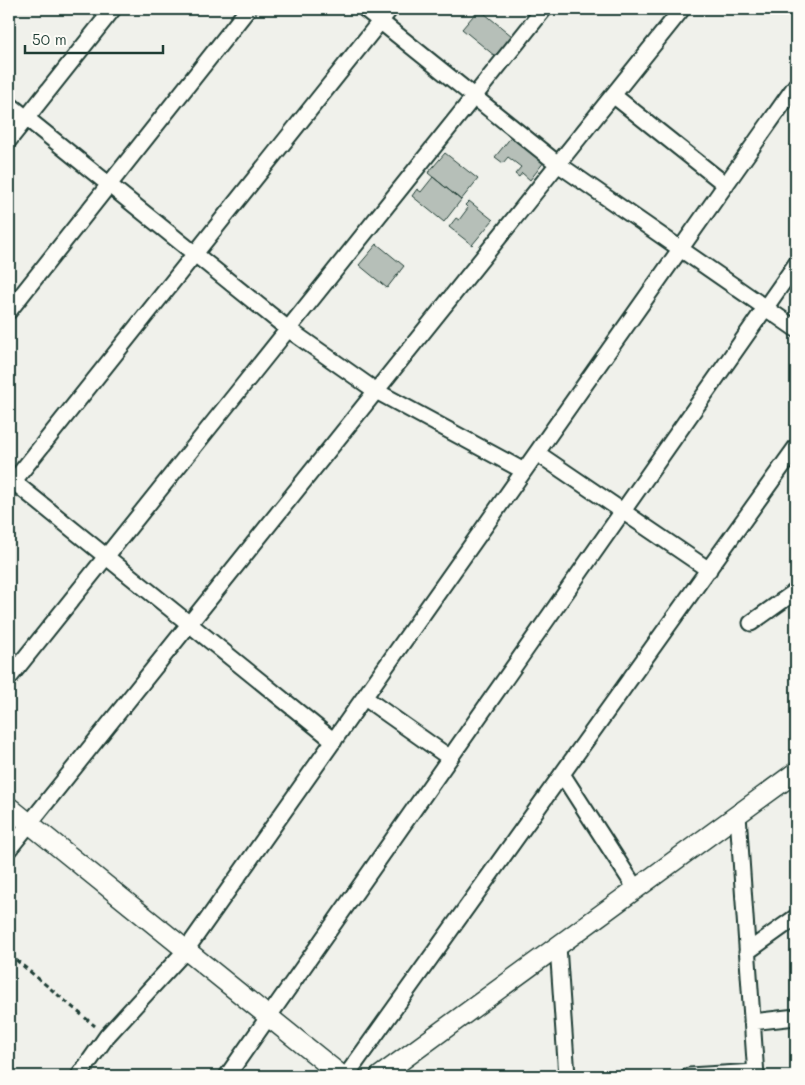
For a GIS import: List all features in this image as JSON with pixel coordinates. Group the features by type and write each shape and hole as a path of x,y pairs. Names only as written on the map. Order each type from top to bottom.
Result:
{"street":[{"path":"9,140 113,9"},
{"path":"9,311 248,9"},
{"path":"365,9 558,164 796,329"},
{"path":"334,741 106,556 10,482 390,9"},
{"path":"9,678 544,9"},
{"path":"9,849 682,9"},
{"path":"79,1076 107,1036 186,950 796,85"},
{"path":"614,95 726,185"},
{"path":"9,104 288,328 376,391 524,471"},
{"path":"227,1076 796,264"},
{"path":"346,1076 796,447"},
{"path":"537,453 709,570"},
{"path":"751,623 796,591"},
{"path":"365,698 450,758"},
{"path":"380,1076 796,772"},
{"path":"562,774 636,889"},
{"path":"9,807 342,1076"},
{"path":"689,1076 756,1074 738,814"},
{"path":"747,952 796,917"},
{"path":"558,946 568,1076"},
{"path":"752,1022 796,1017"}],"path":[{"path":"9,954 107,1036"}],"building":[{"path":"479,9 512,36 495,56 462,29"},
{"path":"512,136 544,162 530,180 522,173 519,177 515,174 521,167 508,157 503,163 495,157"},
{"path":"445,153 478,179 461,200 428,173"},
{"path":"433,177 461,200 444,222 412,196 417,189 421,192"},
{"path":"469,201 493,220 472,245 449,227 456,218 459,220 468,208 465,205"},
{"path":"377,244 404,266 387,288 359,265"}]}
